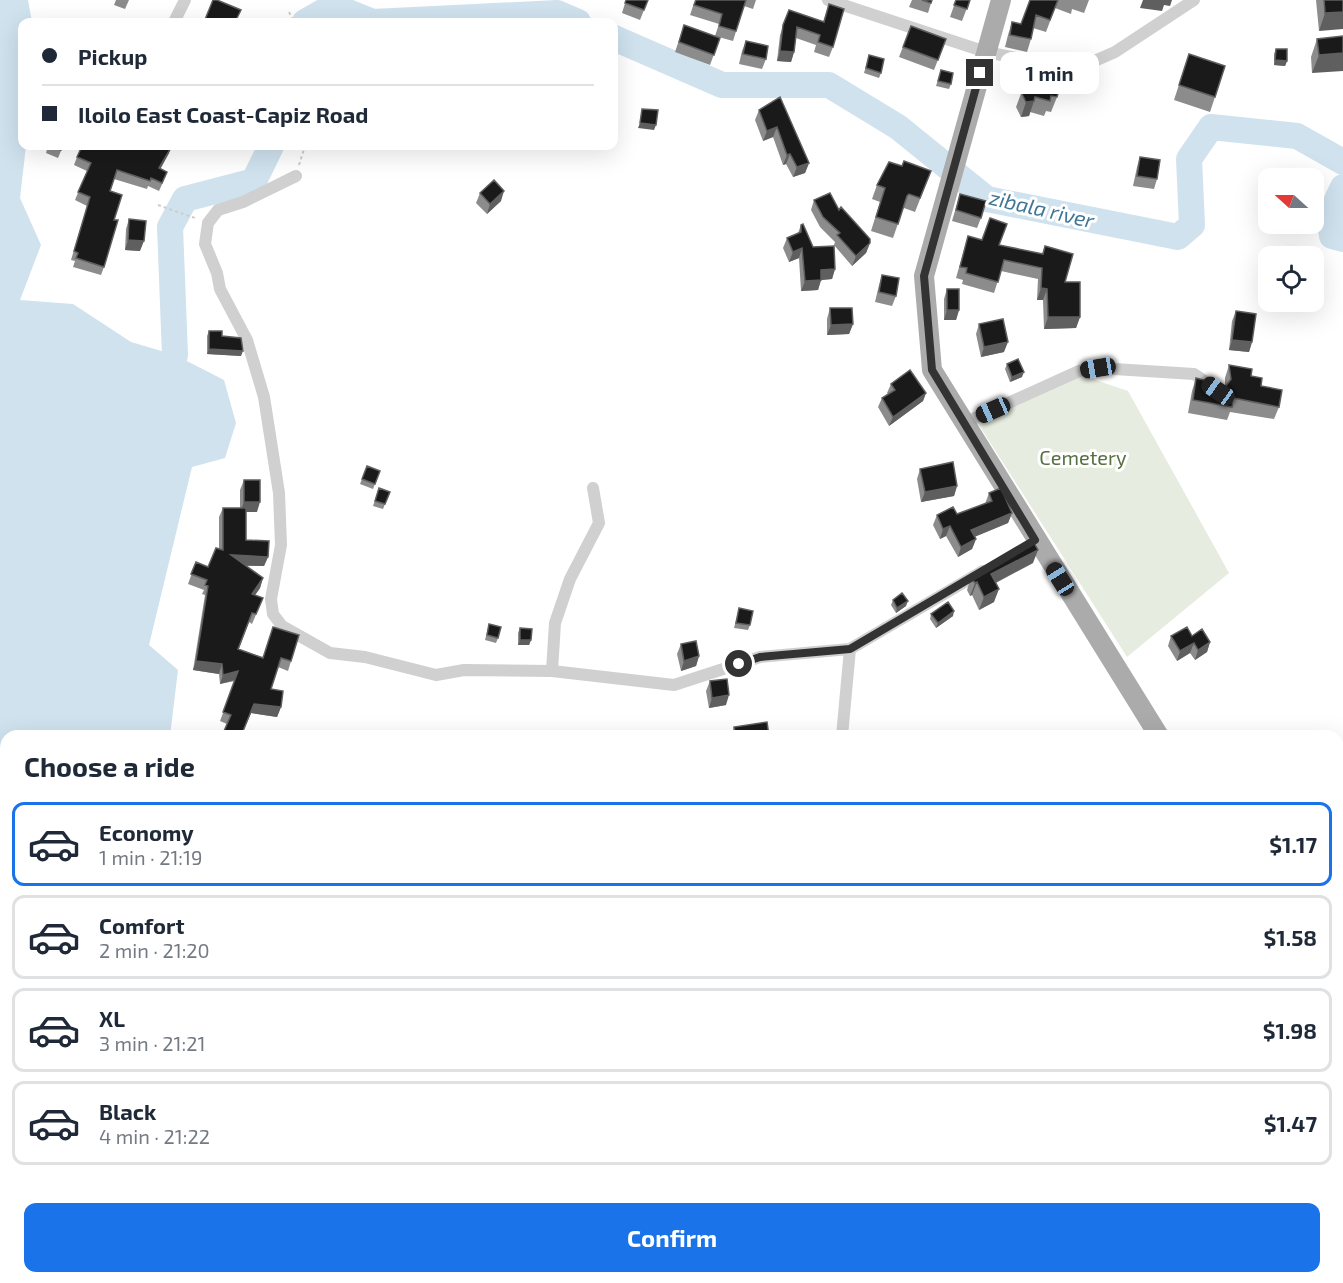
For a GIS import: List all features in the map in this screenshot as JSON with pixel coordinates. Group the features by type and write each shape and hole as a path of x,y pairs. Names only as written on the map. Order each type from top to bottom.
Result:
{"main road":[{"path":"1001,0 924,276 932,370 1030,543 1155,730"}],"street":[{"path":"176,18 185,0"},
{"path":"828,0 986,52 1026,60 1053,61 1083,66 1115,52 1194,0"},
{"path":"296,176 243,202 218,210 208,223 205,244 217,273 220,289 247,340 264,397 279,493 280,545 271,599 273,614 282,626 330,653 365,657 436,675 464,670 552,671 674,685 760,657 850,649 995,564"},
{"path":"964,423 1079,371 1098,368 1194,374 1218,391"},
{"path":"552,671 555,623 570,579 599,523 593,488"},
{"path":"843,730 850,649"}],"path":[{"path":"290,12 292,18"},
{"path":"296,176 304,150"},
{"path":"158,205 200,220"}],"green space":[{"name":"Cemetery","path":"1081,375 1128,391 1229,573 1127,657 977,422"}],"water":[{"path":"0,0 28,0 31,18 18,18 18,150 26,150 20,198 41,245 20,300 73,304 131,342 175,355 224,380 236,423 225,458 192,467 149,645 178,670 171,730 0,730"}],"building":[{"path":"213,0 241,10 237,18 206,18"},
{"path":"626,0 648,0 644,10 625,3"},
{"path":"696,0 746,0 736,31 719,26 722,14 694,5"},
{"path":"956,0 970,0 967,9 954,5"},
{"path":"1030,0 1058,0 1050,20 1036,15 1031,39 1010,35 1012,22 1021,24"},
{"path":"1324,0 1343,0 1343,12 1325,13"},
{"path":"829,4 844,9 833,47 818,42 820,35 797,27 794,52 780,51 783,25 789,10 824,22"},
{"path":"684,25 720,38 714,55 679,42"},
{"path":"911,26 946,39 938,60 903,47"},
{"path":"1343,36 1343,53 1319,55 1317,39"},
{"path":"746,41 768,46 766,59 743,54"},
{"path":"1276,49 1287,49 1287,61 1275,60"},
{"path":"1189,54 1225,66 1215,97 1179,85"},
{"path":"869,55 884,59 881,73 866,68"},
{"path":"1032,55 1058,63 1053,80 1061,83 1057,97 1051,96 1050,101 1035,97 1034,101 1026,102 1021,92 1031,77 1023,74"},
{"path":"941,70 953,73 951,84 938,81"},
{"path":"780,97 809,163 797,167 790,154 787,155 777,127 767,131 759,110"},
{"path":"642,109 658,110 656,125 640,123"},
{"path":"80,150 170,150 159,168 167,172 162,183 117,170 110,191 122,195 114,220 118,220 104,267 76,258 78,253 74,251 90,197 78,192 91,163 77,157"},
{"path":"1140,157 1160,160 1157,179 1137,176"},
{"path":"904,161 931,171 920,198 909,194 907,196 898,224 876,217 885,188 877,185 889,162 902,166"},
{"path":"494,180 504,191 490,204 480,193"},
{"path":"830,193 839,210 841,207 870,239 870,243 856,256 837,235 840,233 823,217 814,200"},
{"path":"960,194 986,201 981,218 956,210"},
{"path":"990,218 1007,224 999,245 1043,254 1045,246 1073,254 1065,282 1080,282 1080,317 1048,317 1047,289 1041,288 1042,268 1004,260 998,282 966,273 967,268 960,267 968,236 982,240"},
{"path":"129,219 146,221 144,241 128,240"},
{"path":"803,224 813,247 834,246 835,269 821,270 821,280 805,281 802,248 793,252 787,238 801,232"},
{"path":"882,275 899,278 896,296 879,292"},
{"path":"947,289 959,289 959,310 947,310"},
{"path":"830,308 852,308 853,324 831,325"},
{"path":"1236,311 1256,314 1252,342 1232,340"},
{"path":"1003,319 1008,342 984,347 979,324"},
{"path":"209,331 222,331 222,336 241,338 243,351 209,349"},
{"path":"1018,359 1024,372 1012,377 1007,364"},
{"path":"1229,365 1252,369 1251,376 1262,378 1261,386 1282,390 1279,407 1233,398 1232,407 1193,400 1196,378 1226,386 1231,379"},
{"path":"910,370 926,393 893,417 882,398 895,390 891,384"},
{"path":"953,462 957,486 925,492 920,469"},
{"path":"367,466 380,471 375,484 362,479"},
{"path":"244,480 260,480 260,502 244,502"},
{"path":"379,488 390,492 385,504 375,501"},
{"path":"1001,488 1012,513 971,530 976,539 961,547 950,526 943,529 937,515 953,507 957,514 992,501 989,493"},
{"path":"223,508 246,508 246,540 269,541 268,557 231,555 263,578 252,594 263,598 256,614 252,613 238,649 263,658 273,627 299,635 291,661 281,658 271,689 283,691 281,707 254,704 243,730 224,730 231,715 223,712 238,671 223,675 222,664 196,661 208,586 205,585 207,580 191,574 196,562 208,567 216,548 223,550"},
{"path":"1033,541 1038,550 991,574 999,589 984,597 977,582 975,583 971,577"},
{"path":"902,593 908,601 897,608 893,600"},
{"path":"948,602 954,611 938,623 931,614"},
{"path":"739,608 753,611 750,625 736,623"},
{"path":"489,624 501,627 498,638 487,635"},
{"path":"1187,627 1192,636 1202,629 1210,642 1198,650 1194,643 1180,651 1171,636"},
{"path":"520,628 532,629 531,640 520,640"},
{"path":"696,641 699,656 684,661 681,644"},
{"path":"727,679 729,695 712,698 710,681"},
{"path":"767,722 768,730 735,730 734,727"}],"waterway":[{"name":"zibala river","path":"312,18 333,6 363,18"},
{"name":"zibala river","path":"455,18 557,13 569,18"},
{"name":"zibala river","path":"618,40 722,85 829,85 898,127 987,199 1178,237 1192,225 1189,159 1211,127 1297,136 1343,162"},
{"name":"zibala river","path":"175,355 170,227 185,199 254,181 269,150"},
{"name":"zibala river","path":"1343,187 1335,205 1331,223 1332,236 1343,239"}],"route":[{"path":"739,664 760,657 850,649 1035,540 932,370 924,276 980,73"}]}
